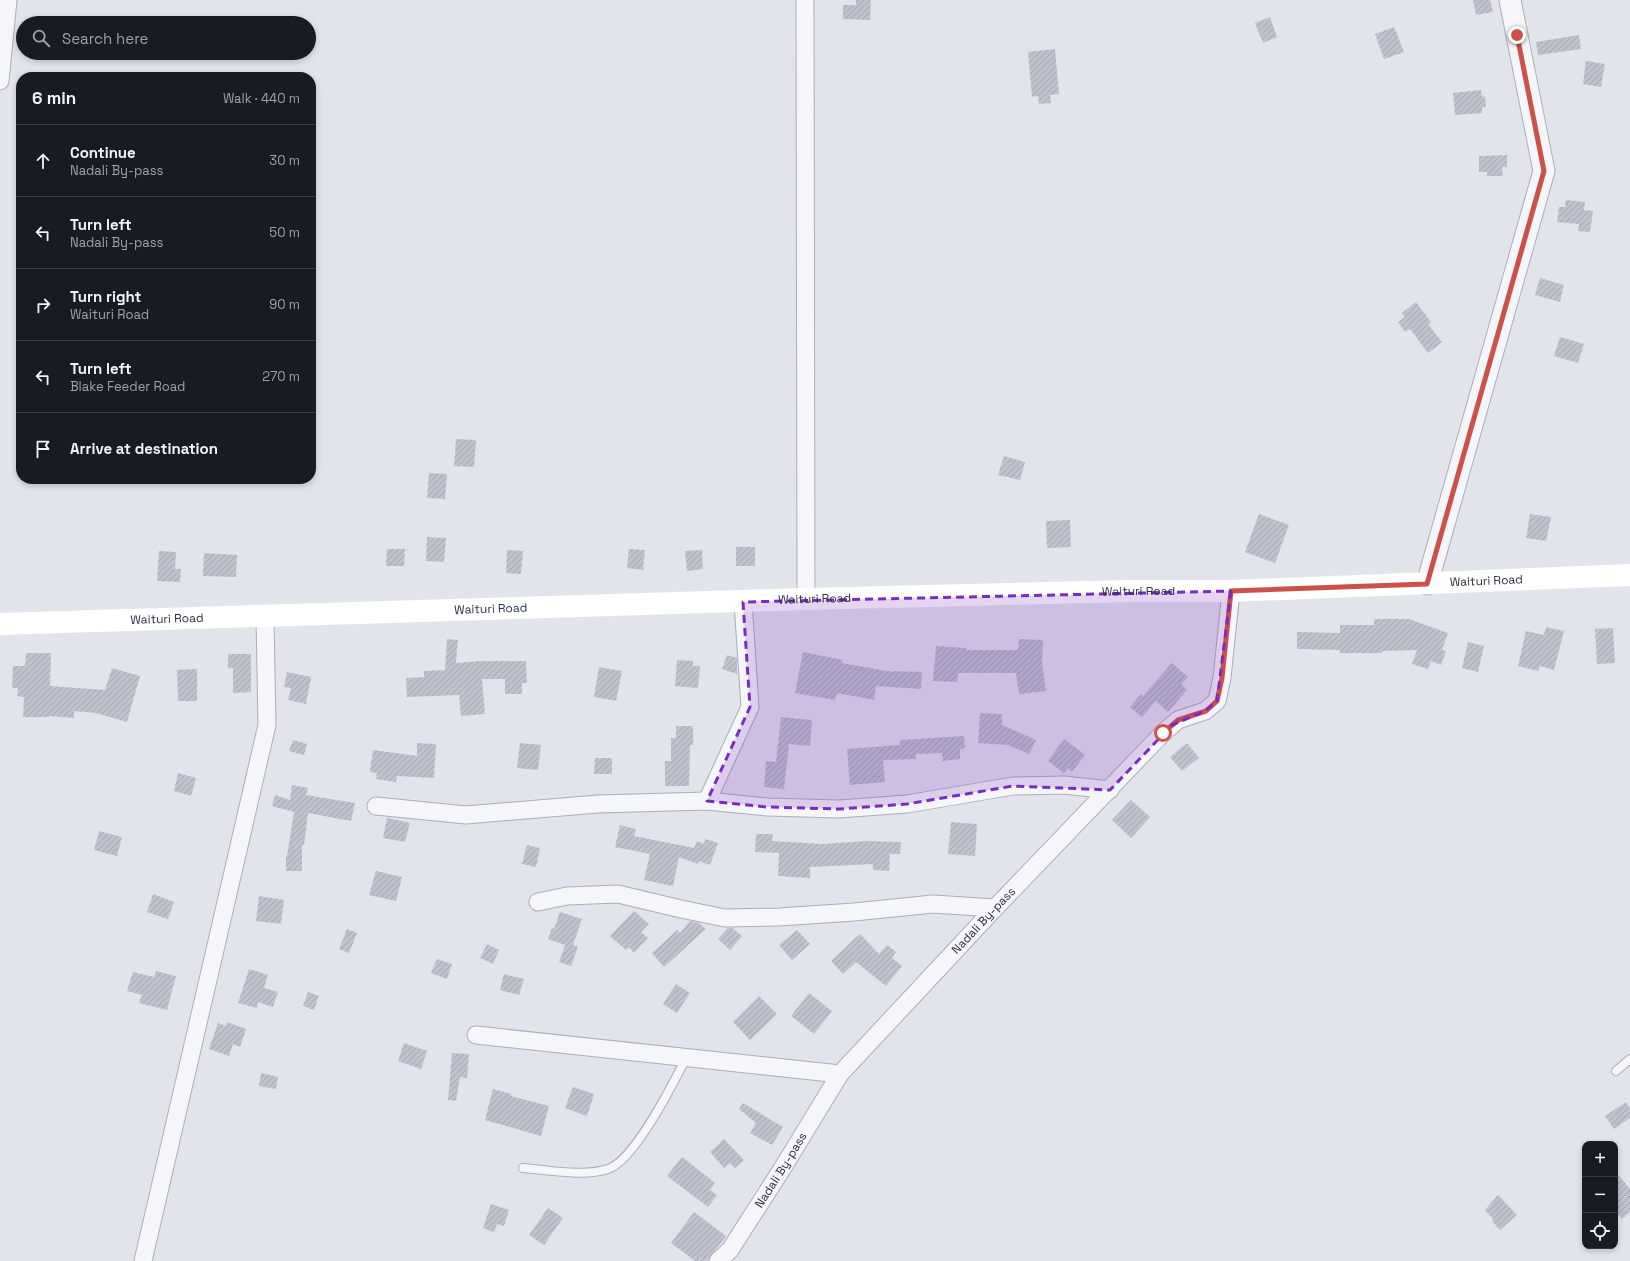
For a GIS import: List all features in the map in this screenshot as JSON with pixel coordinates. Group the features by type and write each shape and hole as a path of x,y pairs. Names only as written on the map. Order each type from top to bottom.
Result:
{"main road":[{"name":"Waituri Road","path":"0,624 265,617 806,599 1131,591 1231,591 1630,575"}],"street":[{"path":"0,81 8,0"},
{"path":"805,0 806,599"},
{"path":"1427,584 1544,171 1510,0"},
{"name":"Nadali By-pass","path":"718,1261 730,1250 840,1074 995,908 1172,724 1178,720 1206,711 1217,701 1222,678 1231,591"},
{"path":"707,801 750,707 743,602"},
{"path":"143,1261 267,725 265,617"},
{"path":"376,806 466,815 598,804 707,801 767,807 839,809 907,804 1013,786 1064,785 1110,790"},
{"path":"538,902 567,896 618,894 725,918 779,917 846,913 933,904 995,908"},
{"path":"476,1035 840,1074"}],"lane":[{"path":"523,1168 578,1172 600,1171 611,1168 623,1159 653,1119 686,1058"},
{"path":"1616,1072 1630,1059"}],"highlighted area":[{"path":"1231,591 1217,701 1205,711 1172,725 1110,790 1013,786 907,804 839,809 767,807 707,801 750,707 743,602"}],"building":[{"path":"856,0 871,0 870,20 843,19 843,5 856,5"},
{"path":"1473,0 1490,0 1493,12 1476,15"},
{"path":"1270,17 1277,37 1263,43 1255,23"},
{"path":"1394,27 1404,52 1384,59 1375,34"},
{"path":"1579,35 1581,49 1538,55 1536,42"},
{"path":"1055,49 1059,94 1050,95 1051,103 1039,104 1038,96 1032,97 1028,52"},
{"path":"1586,61 1605,64 1601,87 1583,84"},
{"path":"1481,90 1482,97 1485,96 1486,107 1482,107 1482,113 1455,115 1453,93"},
{"path":"1507,155 1507,167 1502,167 1503,176 1487,176 1487,172 1479,172 1479,156"},
{"path":"1566,200 1585,202 1584,210 1593,211 1590,232 1578,231 1579,224 1557,222 1559,207 1565,207"},
{"path":"1540,278 1564,285 1560,302 1535,295"},
{"path":"1416,302 1431,322 1428,324 1442,342 1428,353 1410,329 1405,332 1398,322 1405,317 1402,313"},
{"path":"1560,337 1584,344 1578,363 1554,356"},
{"path":"456,439 476,440 474,467 454,466"},
{"path":"1004,456 1025,462 1020,480 998,475"},
{"path":"429,473 447,474 445,499 427,498"},
{"path":"1259,514 1289,525 1275,563 1245,552"},
{"path":"1530,514 1551,517 1546,541 1526,538"},
{"path":"1070,520 1071,547 1047,548 1046,521"},
{"path":"427,537 446,538 444,562 426,561"},
{"path":"736,547 755,547 755,566 736,566"},
{"path":"387,549 405,549 404,566 386,566"},
{"path":"629,549 645,550 643,570 627,568"},
{"path":"507,550 523,551 521,574 506,573"},
{"path":"702,550 703,569 687,571 685,551"},
{"path":"159,551 176,552 175,569 181,569 180,582 157,581"},
{"path":"204,553 237,555 236,577 203,576"},
{"path":"1374,619 1409,619 1448,633 1442,650 1446,651 1441,665 1431,661 1428,669 1412,664 1417,650 1382,651 1382,653 1340,653 1340,650 1297,649 1297,632 1340,633 1340,625 1374,625"},
{"path":"1546,627 1564,631 1554,670 1540,666 1538,671 1518,666 1526,631 1544,635"},
{"path":"1613,628 1615,663 1597,664 1595,629"},
{"path":"447,639 458,640 456,663 480,661 526,661 527,683 522,683 522,694 505,694 505,679 482,679 485,714 461,716 459,695 407,697 406,678 424,677 424,671 445,670"},
{"path":"1019,639 1043,640 1042,664 1046,691 1019,694 1016,673 958,673 957,682 933,681 936,646 966,648 966,650 1018,650"},
{"path":"1468,642 1484,646 1478,672 1462,668"},
{"path":"803,652 843,660 842,663 893,672 922,672 921,689 876,686 874,700 837,693 835,700 795,693"},
{"path":"26,653 51,653 50,686 105,690 112,668 140,676 127,722 96,713 74,711 74,718 49,716 23,717 24,697 17,696 18,688 12,688 13,666 25,666"},
{"path":"228,654 251,654 251,692 233,693 233,668 228,668"},
{"path":"727,655 737,658 737,674 722,669"},
{"path":"677,660 693,661 693,666 700,666 698,688 675,686"},
{"path":"1172,663 1188,677 1181,684 1187,690 1168,712 1156,701 1142,717 1130,707 1141,694 1143,696"},
{"path":"599,667 622,671 616,701 594,697"},
{"path":"197,669 197,701 178,701 177,670"},
{"path":"287,672 311,677 306,704 288,700 291,688 284,687"},
{"path":"980,713 1002,714 1002,725 1036,740 1029,754 1008,745 978,743"},
{"path":"781,717 812,720 810,746 789,744 784,789 764,787 766,761 776,762"},
{"path":"676,726 693,726 693,745 690,745 689,786 665,786 665,761 671,761 671,738 676,738"},
{"path":"964,736 965,748 960,749 960,759 943,761 942,753 916,754 916,759 883,760 885,782 850,785 847,749 900,745 900,740"},
{"path":"1064,739 1085,755 1072,772 1068,768 1064,773 1048,761"},
{"path":"293,740 307,744 304,755 289,751"},
{"path":"417,743 436,744 434,778 397,776 396,782 376,779 377,773 370,772 373,750 417,756"},
{"path":"520,743 541,745 538,770 517,768"},
{"path":"1187,743 1199,758 1182,771 1170,757"},
{"path":"595,758 612,758 612,774 594,774"},
{"path":"178,773 196,778 191,796 174,791"},
{"path":"292,785 308,788 306,795 355,803 351,821 308,813 304,845 302,845 302,871 286,871 286,856 294,812 272,806 275,795 290,800"},
{"path":"1131,800 1150,817 1131,838 1112,820"},
{"path":"387,818 410,823 405,842 383,838"},
{"path":"951,822 977,824 975,856 948,854"},
{"path":"620,825 636,829 634,836 694,848 697,841 704,844 705,839 718,843 710,865 699,861 698,864 679,857 673,886 644,880 650,854 615,847"},
{"path":"99,831 122,837 117,856 94,850"},
{"path":"756,834 773,834 772,841 823,844 865,841 901,842 900,854 890,854 889,871 873,870 873,864 810,867 810,878 778,876 779,853 755,852"},
{"path":"527,845 540,848 536,867 522,864"},
{"path":"376,871 402,877 396,901 369,895"},
{"path":"153,894 174,902 168,919 147,912"},
{"path":"259,896 284,900 281,924 256,921"},
{"path":"634,911 649,924 641,932 648,938 634,953 629,947 626,950 610,936"},
{"path":"560,912 582,919 573,945 578,947 571,966 559,962 565,945 548,939 552,928 554,929"},
{"path":"690,921 699,923 706,929 664,967 652,953 677,930 680,933"},
{"path":"728,928 732,928 742,936 730,950 718,939"},
{"path":"347,929 357,933 349,953 339,949"},
{"path":"797,930 810,944 792,960 779,945"},
{"path":"860,934 879,954 887,945 896,952 892,958 902,966 886,986 856,962 843,974 831,961"},
{"path":"487,944 499,950 493,964 480,958"},
{"path":"437,959 452,964 447,979 431,973"},
{"path":"249,969 268,975 264,988 278,992 273,1007 258,1002 257,1008 238,1003"},
{"path":"156,971 176,976 167,1010 139,1003 142,995 127,991 133,972 154,977"},
{"path":"504,974 524,979 519,995 500,990"},
{"path":"676,984 690,993 677,1013 663,1004"},
{"path":"308,992 319,996 314,1010 303,1006"},
{"path":"809,993 832,1011 814,1034 791,1016"},
{"path":"759,996 777,1014 750,1040 733,1022"},
{"path":"227,1022 246,1029 240,1047 233,1044 229,1056 209,1049 218,1023 226,1026"},
{"path":"404,1043 427,1051 421,1069 398,1061"},
{"path":"452,1053 469,1054 467,1078 460,1077 456,1101 448,1100"},
{"path":"261,1073 278,1077 276,1089 259,1086"},
{"path":"573,1087 594,1094 587,1116 565,1108"},
{"path":"493,1089 511,1094 511,1096 549,1106 541,1136 485,1120"},
{"path":"1626,1102 1630,1109 1630,1118 1614,1129 1605,1116"},
{"path":"743,1103 783,1127 772,1145 750,1133 756,1123 739,1109"},
{"path":"724,1139 744,1160 735,1168 730,1163 724,1168 710,1152"},
{"path":"682,1157 715,1183 710,1190 717,1195 708,1207 667,1176"},
{"path":"1618,1175 1630,1189 1630,1212 1622,1219 1618,1214"},
{"path":"1498,1195 1517,1215 1500,1230 1485,1210"},
{"path":"491,1204 509,1210 504,1226 497,1224 494,1232 483,1228"},
{"path":"548,1208 563,1218 544,1245 529,1235"},
{"path":"694,1212 726,1236 707,1261 695,1261 671,1243"}],"route":[{"path":"1163,733 1178,720 1206,711 1217,701 1222,678 1231,591 1427,584 1544,171 1517,35"}]}
